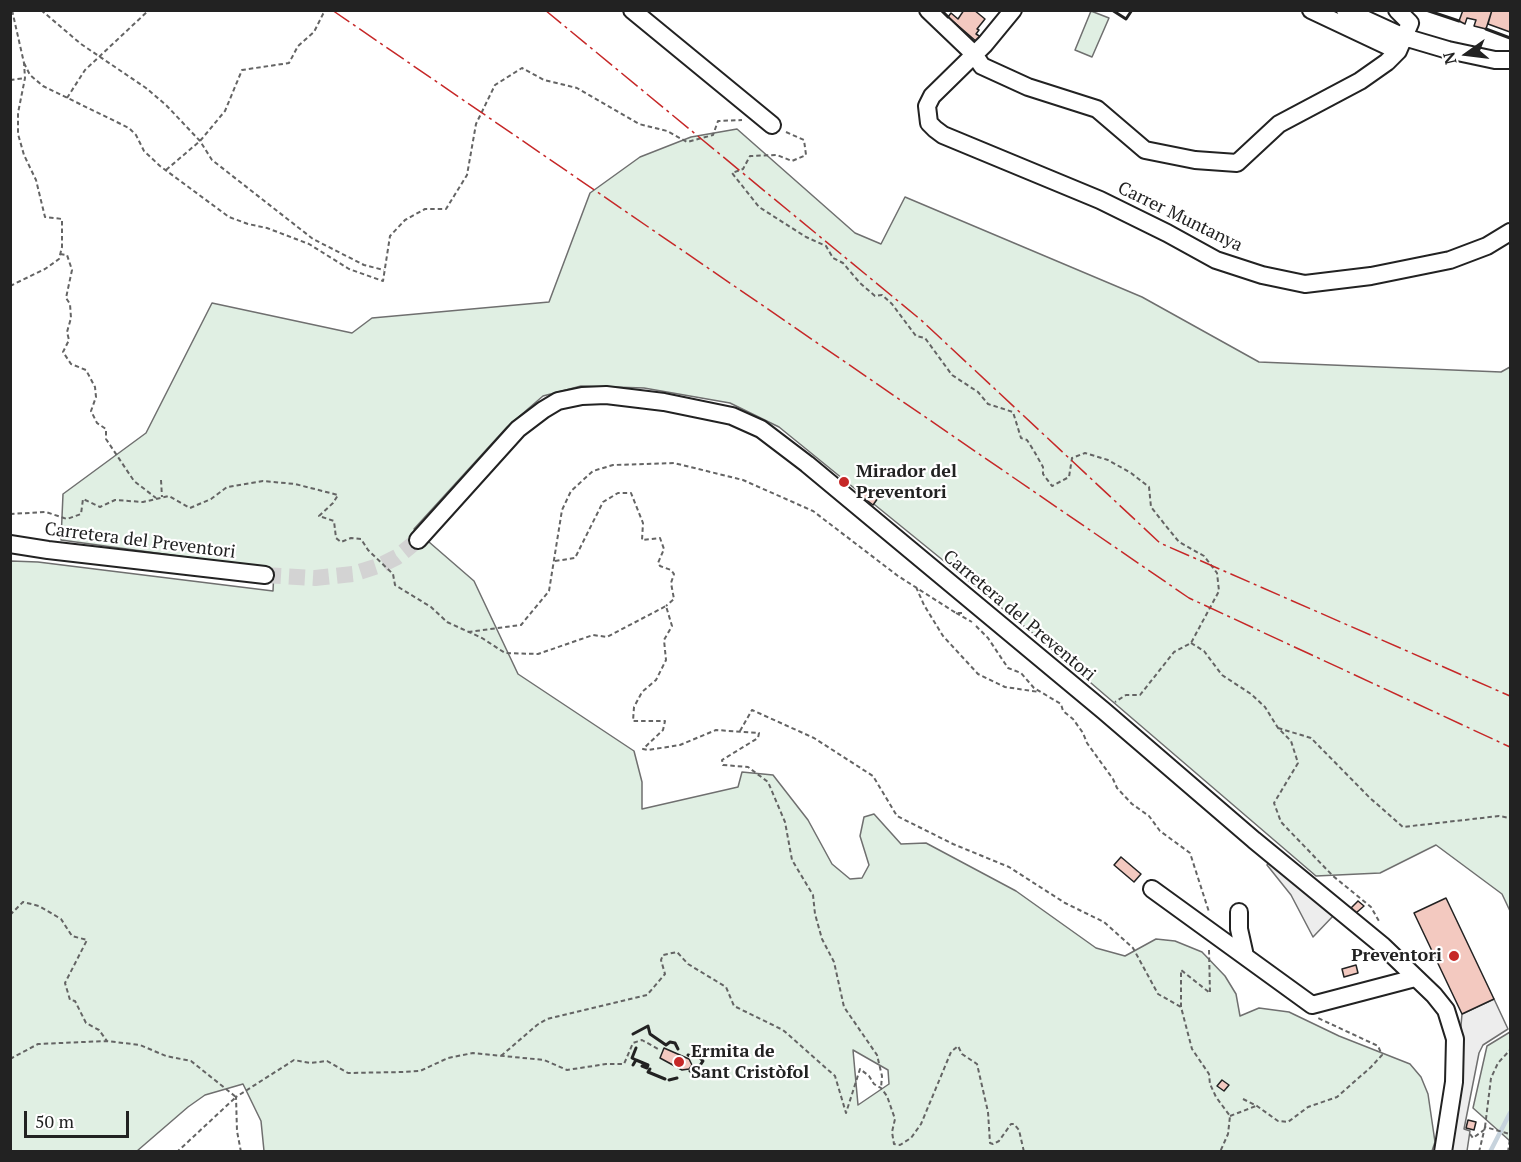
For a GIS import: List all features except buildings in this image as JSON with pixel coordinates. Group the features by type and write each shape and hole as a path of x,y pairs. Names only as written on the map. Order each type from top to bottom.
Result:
{"street":[{"path":"632,10 767,121"},
{"path":"928,10 974,54 982,66 1028,87 1097,109 1145,150 1195,160 1237,163 1278,124 1360,81 1387,62 1401,44 1410,23 1397,10"},
{"path":"974,54 1013,10"},
{"path":"1311,10 1401,44 1448,50 1495,60 1510,60"},
{"path":"1345,10 1401,44"},
{"name":"Carrer Muntanya","path":"974,54 932,96 927,106 929,123 943,135 1100,200 1167,232 1216,260 1305,284 1371,276 1450,260 1486,246 1510,232"},
{"name":"Carretera del Preventori","path":"418,540 532,417 550,405 569,398 618,395 710,411 742,420 761,429 807,464 1104,711 1254,840 1383,946 1434,994 1446,1010 1455,1039 1454,1082 1449,1126 1443,1152"},
{"name":"Carretera del Preventori","path":"10,544 265,575"},
{"path":"1152,889 1312,1005 1415,978"},
{"path":"1239,912 1239,929 1245,956"}],"path":[{"path":"10,286 45,269 58,259 62,247 62,219 45,217 36,180 24,155 18,134 18,113 25,78 24,63 12,10"},
{"path":"41,10 100,57 146,88 166,105 200,141 212,160 313,239 364,265 385,270"},
{"path":"67,98 79,78 149,10"},
{"path":"166,170 200,141 225,111 242,70 290,63 298,46 314,32 327,10"},
{"path":"24,63 36,82 129,128 136,135 144,151 229,217 309,244 349,269 383,281 390,236 405,220 425,209 446,209 467,175 476,124 495,85 522,68 544,80 577,88 639,124 667,130 687,142 713,135 718,121 767,121 804,140 806,155 792,161 777,155 750,156 743,169 732,172 759,207 806,237 826,246 833,258 843,263 874,296 882,295 892,304 916,336 925,338 952,375 978,392 987,404 1013,412 1021,438 1027,440 1035,451 1044,474 1052,486 1070,477 1072,459 1085,453 1108,460 1131,473 1149,488 1151,507 1166,526 1179,542 1204,556 1217,573 1219,591 1191,642 1174,652 1140,695 1126,695 1104,711"},
{"path":"10,80 25,78"},
{"path":"60,254 67,255 72,270 66,298 70,304 71,318 67,332 69,340 63,352 71,364 86,370 95,387 96,397 92,411 97,423 106,429 106,439 115,454 134,481 156,498"},
{"path":"468,632 521,625 549,591 562,510 571,491 593,471 613,465 674,463 743,480 813,511 916,587 973,622 988,638 1008,668 1022,673 1034,688 1061,704 1063,711 1073,719 1117,788 1132,804 1149,816 1160,831 1190,853 1208,906 1211,932 1209,942 1210,993 1181,970 1181,1007 1192,1049 1209,1074 1210,1084 1216,1097 1230,1116 1228,1134 1220,1152"},
{"path":"161,480 162,497"},
{"path":"10,514 46,512 67,519 81,514 83,499 100,507 115,500 143,501 169,496 190,508 211,499 227,488 263,481 295,484 338,495 333,503 318,516 334,521 336,538 341,542 351,538 361,539 368,550 393,574 395,585 431,607 447,622 506,654 538,654 593,635 607,637 666,606 674,598 671,583 674,574 658,563 664,549 660,538 642,540 643,523 631,493 618,494 603,502 575,558 555,561"},
{"path":"916,587 943,636 978,674 1005,687 1042,692"},
{"path":"666,606 672,626 664,640 666,660 656,680 642,692 634,707 633,721 665,721 663,730 643,749 680,745 716,730 759,733 758,738 722,760 723,765 748,767 768,782 785,822 792,860 813,895 820,931 834,962 844,1007 877,1055 882,1076 881,1088"},
{"path":"956,613 986,614"},
{"path":"1191,642 1204,651 1222,675 1265,706 1278,728 1291,741 1298,763 1274,803 1281,822 1333,876 1371,907 1383,927"},
{"path":"740,732 752,710 814,738 873,776 897,816 953,844 1009,867 1065,903 1104,922 1133,948 1158,994 1181,1007"},
{"path":"1278,728 1311,738 1370,798 1403,826 1499,816 1510,818"},
{"path":"10,915 23,902 39,906 61,919 72,936 87,940 65,983 70,1000 75,1001 86,1023 99,1030 107,1041"},
{"path":"501,1056 547,1019 647,995 665,974 661,960 663,955 677,952 688,964 726,987 734,1006 783,1030 835,1076 846,1113 860,1069 869,1076 887,1096 895,1119 892,1132 894,1144 900,1145 911,1138 921,1124 951,1053 958,1046 962,1054 977,1064 986,1103 990,1143 999,1141 1011,1124 1014,1124 1024,1152"},
{"path":"1243,1099 1278,1121 1288,1122 1308,1107 1337,1097 1382,1055 1378,1046 1323,1022 1310,1012 1312,1005"},
{"path":"177,1152 236,1097 294,1060 310,1063 327,1061 348,1073 403,1072 420,1071 448,1058 473,1053 544,1060 567,1070 606,1064 624,1064 633,1043 642,1040 658,1049"},
{"path":"10,1059 38,1044 107,1041 140,1046 166,1056 191,1061 236,1097 237,1131 241,1152"},
{"path":"1479,1152 1491,1078 1498,1063 1510,1050"},
{"path":"1230,1116 1257,1106"},
{"path":"1470,1134 1473,1138 1484,1129 1506,1133 1510,1136 1508,1152"}],"green space":[{"path":"1091,11 1109,18 1092,57 1075,50"},
{"path":"737,129 855,233 881,244 905,197 1142,297 1259,362 1501,372 1510,367 1510,911 1502,894 1436,845 1380,873 1316,876 1035,635 779,427 730,403 644,388 581,386 543,396 507,427 414,529 474,581 518,674 634,751 642,782 642,809 738,787 742,772 773,775 808,820 832,864 850,879 862,878 869,865 860,836 864,817 874,814 901,844 926,843 1016,891 1096,948 1125,956 1156,939 1175,941 1202,952 1225,976 1236,994 1240,1016 1259,1008 1289,1012 1339,1036 1410,1064 1421,1077 1428,1094 1435,1142 1432,1151 264,1151 261,1121 243,1084 205,1095 137,1151 11,1152 11,561 38,562 273,591 274,569 61,540 63,494 146,433 212,303 352,333 372,318 549,302 590,193 640,157 691,137","holes":["853,1050 888,1070 889,1084 858,1105"]},
{"path":"1510,1032 1510,1141 1473,1108 1487,1046"}],"shaded area":[{"path":"1270,860 1335,914 1313,937 1291,895 1267,865"},
{"path":"1494,999 1508,1029 1483,1045 1479,1053 1464,1129 1470,1131 1467,1151 1450,1152 1462,1014"}],"waterway":[{"path":"1490,1152 1510,1113"}],"tunnel":[{"path":"265,575 315,578 353,574 397,557 418,540"}],"wall":[{"path":"941,10 948,17"},
{"path":"1112,10 1126,19 1132,10"},
{"path":"1426,10 1459,21"},
{"path":"1486,29 1510,38"},
{"path":"633,1034 648,1026 650,1034 666,1045 670,1042 675,1043 678,1049"},
{"path":"633,1065 636,1060 632,1058 636,1048"},
{"path":"688,1055 698,1056 703,1061 697,1070 690,1071"},
{"path":"636,1060 648,1065 647,1068 642,1066"},
{"path":"650,1069 648,1072 665,1079"},
{"path":"669,1080 677,1078"}],"power":[{"path":"332,10 1189,598 1510,747"},
{"path":"545,10 921,320 1160,543 1510,696"}],"place":[{"name":"Mirador del Preventori","path":"844,482"},
{"name":"Preventori","path":"1454,956"},
{"name":"Ermita de Sant Cristòfol","path":"679,1062"}]}
